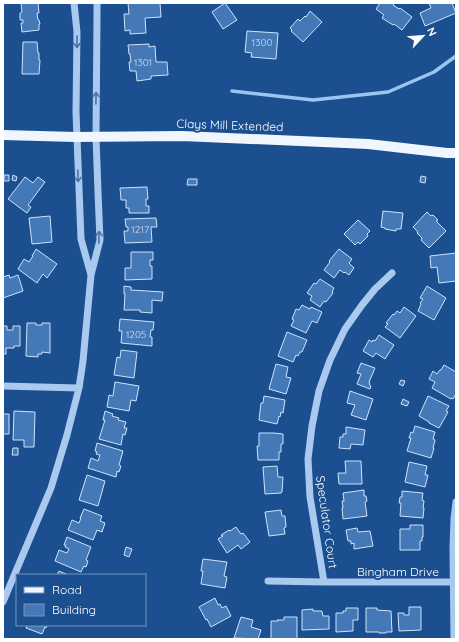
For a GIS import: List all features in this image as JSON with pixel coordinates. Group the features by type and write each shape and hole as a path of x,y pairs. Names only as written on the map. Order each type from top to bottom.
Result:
{"main road":[{"name":"Clays Mill Extended","path":"3,135 76,137 182,136 368,144 456,154"}],"street":[{"path":"74,3 77,32 76,137 81,239 91,275"},
{"path":"3,602 51,488 66,442 79,388 91,275 100,240 96,137 97,3"},
{"name":"Speculator Court","path":"324,582 310,497 308,459 312,426 319,391 330,360 345,329 375,289 392,273"},
{"path":"3,386 79,388"},
{"path":"454,639 454,519 456,502"},
{"name":"Bingham Drive","path":"268,581 455,582"}],"building":[{"path":"21,3 38,3 39,13 37,13 40,24 39,30 22,32 21,23 23,23 23,20 20,20 20,13 22,12"},
{"path":"128,3 160,3 161,17 145,18 146,33 130,34 130,30 125,31 124,14 129,14"},
{"path":"225,3 237,20 223,29 212,12"},
{"path":"380,3 393,3 393,5 399,9 400,8 412,17 402,30 382,18 384,15 376,9"},
{"path":"429,3 452,3 456,13 425,26 420,13 431,8"},
{"path":"310,11 322,22 303,42 291,31 292,30 290,28 298,19 300,21 305,16 306,17"},
{"path":"247,31 278,33 276,59 251,57 252,53 245,52"},
{"path":"23,42 37,42 40,60 39,74 22,74"},
{"path":"149,44 149,47 155,46 156,62 167,62 168,75 151,76 151,79 137,81 136,71 130,71 129,62 131,62 128,45"},
{"path":"4,175 9,175 9,181 4,181"},
{"path":"13,175 17,177 16,181 12,180"},
{"path":"421,176 426,177 425,183 420,182"},
{"path":"25,177 33,183 38,177 45,182 28,205 31,207 27,213 8,199"},
{"path":"188,179 197,179 197,185 187,185"},
{"path":"147,187 148,199 146,199 146,206 149,206 149,213 129,213 129,208 126,208 126,200 121,200 120,188"},
{"path":"383,211 403,213 401,229 396,229 396,231 381,227"},
{"path":"427,212 438,220 436,221 446,231 429,248 421,240 422,238 413,227"},
{"path":"50,216 52,242 32,244 29,218"},
{"path":"156,218 157,227 151,227 152,242 125,243 124,231 128,231 128,227 126,227 125,219"},
{"path":"358,220 370,231 367,234 368,236 360,244 358,242 355,245 344,234"},
{"path":"36,249 57,264 47,278 43,274 37,283 18,269 24,259 29,262"},
{"path":"339,249 352,259 349,263 354,268 349,275 340,270 334,278 324,270"},
{"path":"131,252 153,252 153,260 150,260 150,266 152,266 152,279 125,280 125,268 131,268"},
{"path":"456,253 456,281 439,283 437,267 431,268 430,256"},
{"path":"9,275 10,278 18,275 23,291 3,298 3,277"},
{"path":"320,279 334,288 333,293 320,307 310,300 312,296 307,293 314,283 316,284"},
{"path":"124,286 131,287 131,290 163,292 162,301 152,300 152,313 140,312 140,310 124,310"},
{"path":"427,286 446,298 434,320 418,311 421,304 420,303 423,299 420,298"},
{"path":"302,305 322,312 317,323 312,321 306,333 291,326 296,309 299,310"},
{"path":"404,307 416,316 400,338 385,327 388,324 386,323 393,314 394,315 397,311 400,313"},
{"path":"120,319 154,322 150,337 152,337 152,346 121,343 122,331 119,331"},
{"path":"27,323 42,325 42,323 50,323 50,353 42,352 42,354 38,354 38,357 26,356"},
{"path":"3,326 7,326 7,330 13,330 13,326 20,326 20,346 6,348 6,354 3,354"},
{"path":"287,332 307,340 302,352 300,352 298,356 296,355 293,362 278,356"},
{"path":"379,335 394,345 385,359 376,353 373,357 363,351 369,340 372,342 373,340 375,341"},
{"path":"121,350 137,352 134,378 114,375 117,357 120,358"},
{"path":"361,363 375,368 369,382 371,386 370,389 357,384 361,374 357,373"},
{"path":"276,364 288,367 286,377 291,378 286,394 269,389"},
{"path":"444,365 456,372 456,394 453,399 432,388 435,382 429,379 433,371 437,374"},
{"path":"401,380 405,381 403,386 399,384"},
{"path":"115,382 139,386 136,401 131,400 129,411 107,407 109,395 113,396"},
{"path":"350,391 373,399 366,420 351,415 355,405 347,403"},
{"path":"264,396 285,400 283,413 281,412 277,424 259,420 261,403 263,403"},
{"path":"428,396 449,406 446,411 448,412 439,428 419,416"},
{"path":"403,399 409,402 407,406 401,404"},
{"path":"14,411 35,412 34,447 24,447 24,440 13,440"},
{"path":"105,411 113,414 112,416 119,418 118,420 126,422 124,428 127,428 125,435 123,434 121,445 99,439 105,420 103,420"},
{"path":"3,414 9,414 9,434 3,434"},
{"path":"415,426 435,432 433,439 435,440 434,448 431,458 407,451 411,438 409,438 411,432 413,433"},
{"path":"346,427 365,430 363,445 351,444 350,449 339,448 340,437 343,437 343,434 346,434"},
{"path":"259,433 283,434 283,444 281,444 281,452 279,452 279,460 258,460 257,446 259,446"},
{"path":"97,443 123,451 119,465 121,466 119,472 117,471 116,477 88,468 91,458 98,461 100,455 96,454 97,452 95,451"},
{"path":"13,448 18,448 18,455 12,455"},
{"path":"345,461 361,461 362,484 339,484 338,473 346,473"},
{"path":"409,462 427,466 425,475 428,475 425,487 405,482"},
{"path":"277,466 278,477 283,477 282,492 265,494 263,467"},
{"path":"87,475 105,481 98,506 79,500"},
{"path":"364,490 364,496 366,496 367,501 365,502 367,516 343,519 343,493"},
{"path":"402,491 423,493 423,518 400,516 401,503 399,503 400,497 402,497"},
{"path":"84,509 102,516 100,521 105,523 102,532 97,530 93,540 68,530 72,520 79,523"},
{"path":"281,510 282,516 285,516 285,534 269,536 265,512"},
{"path":"410,525 423,525 423,537 422,541 420,541 420,550 400,550 400,529 410,529"},
{"path":"236,527 250,542 241,549 238,545 227,553 218,539 223,536 221,535"},
{"path":"357,528 358,532 370,531 373,546 354,549 354,543 351,544 351,541 348,541 346,530"},
{"path":"67,537 91,547 86,560 88,561 86,567 84,566 81,572 55,561 59,550 67,553 69,549 65,547 66,545 64,545"},
{"path":"126,547 132,549 129,557 124,555"},
{"path":"203,559 227,562 224,576 227,577 225,588 201,584"},
{"path":"59,571 66,574 58,574"},
{"path":"215,598 218,605 220,604 222,608 226,606 231,616 211,627 199,607"},
{"path":"409,607 421,607 421,630 399,631 398,613 409,615"},
{"path":"346,608 358,608 358,620 353,620 353,631 336,632 336,613 343,613 343,611 346,611"},
{"path":"366,608 377,608 377,610 391,611 392,632 366,632"},
{"path":"313,609 313,611 322,611 323,616 329,616 329,629 302,630 302,610"},
{"path":"241,617 253,620 251,627 261,630 258,639 234,638"},
{"path":"284,617 297,617 297,639 271,639 271,621 284,620"},
{"path":"27,626 47,626 42,634 26,628"}],"waterway":[{"path":"232,91 313,100 388,92 434,72 456,56"}]}
